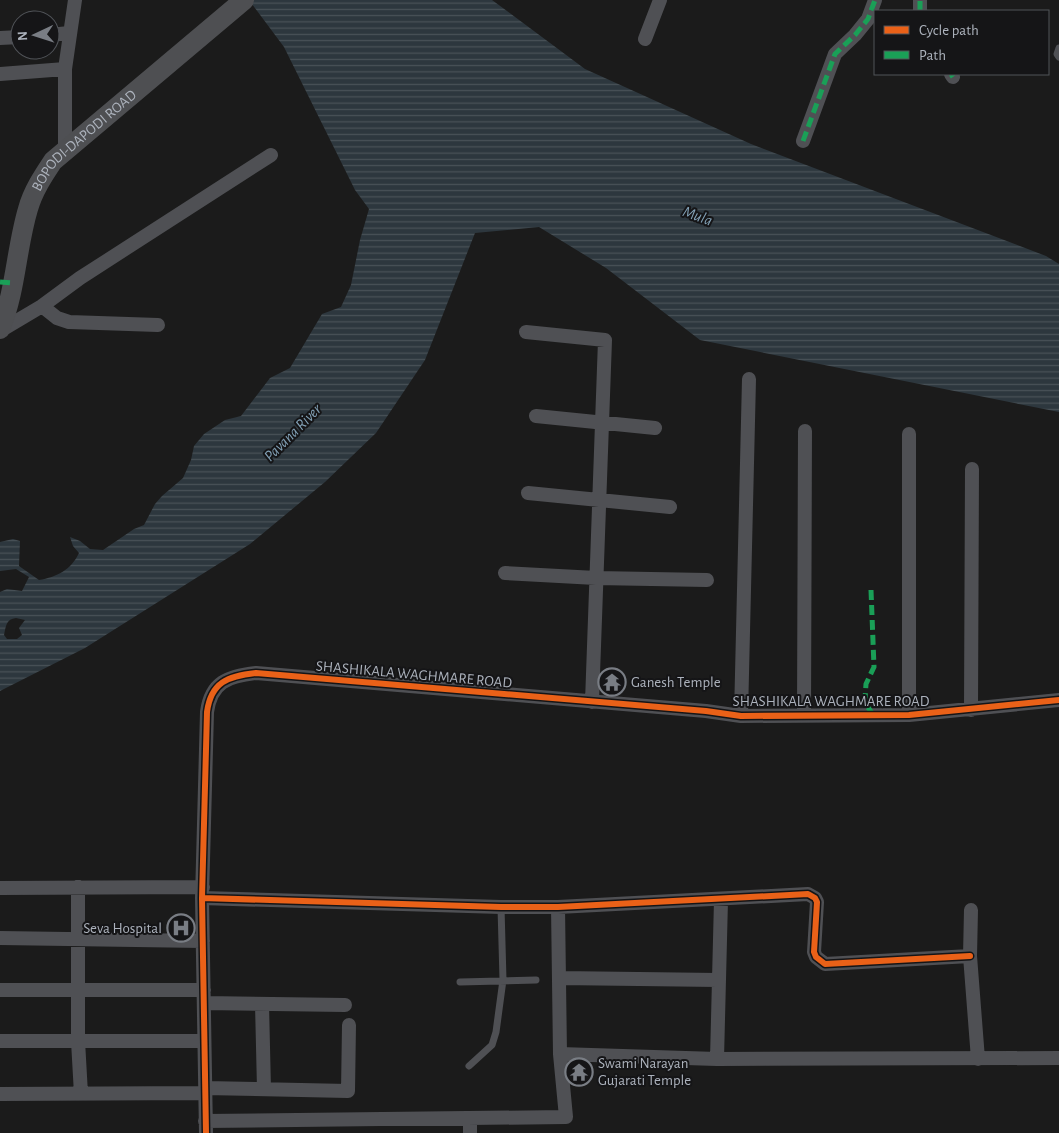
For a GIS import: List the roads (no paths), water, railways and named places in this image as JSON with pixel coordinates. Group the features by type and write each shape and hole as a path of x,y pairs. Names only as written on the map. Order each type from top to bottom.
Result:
{"street":[{"path":"65,150 65,69 75,0"},
{"path":"645,39 660,0"},
{"path":"803,141 835,54 855,35 868,19 876,0"},
{"name":"BOPODI-DAPODI ROAD","path":"0,330 6,290 28,209 33,194 53,161 240,3"},
{"path":"60,34 69,33"},
{"path":"0,74 65,69"},
{"path":"0,330 42,306 80,278 271,155"},
{"path":"42,306 57,318 69,322 158,325"},
{"path":"526,332 605,340 592,702"},
{"path":"741,716 749,379"},
{"path":"536,416 655,428"},
{"path":"804,715 805,431"},
{"path":"909,434 909,716"},
{"path":"971,710 972,469"},
{"path":"528,494 670,507"},
{"path":"505,573 596,578 707,580"},
{"name":"SHASHIKALA WAGHMARE ROAD","path":"206,1127 203,893 207,712 209,698 223,682 236,676 256,674 706,710 741,716 909,716 1059,700"},
{"path":"78,886 78,1041 81,1094"},
{"path":"0,888 78,886 500,907 558,907 812,895 817,902 814,952 816,957 824,964 970,956"},
{"path":"717,1058 721,900"},
{"path":"206,1127 470,1118 566,1117 560,1054 558,907"},
{"path":"971,910 970,956 978,1059"},
{"path":"0,938 203,942"},
{"path":"559,978 718,980"},
{"path":"0,990 78,990 204,996 262,1004 345,1005"},
{"path":"262,1004 264,1089"},
{"path":"0,1094 81,1094 264,1089 348,1091 348,1025"},
{"path":"0,1042 204,1041"},
{"path":"560,1054 717,1058 1059,1058"},
{"path":"470,1118 470,1133"}],"lane":[{"path":"1059,48 1057,54 1059,57"},
{"path":"469,1066 492,1045 496,1032 503,980 500,907"},
{"path":"460,982 536,980"}],"water":[{"path":"249,0 492,0 585,69 751,144 1046,256 1059,264 1059,412 700,340 606,268 539,227 475,233 425,360 376,433 325,482 250,544 85,648 0,691 0,592 7,589 22,591 29,577 16,569 0,571 0,542 13,539 20,541 19,566 39,580 63,572 76,559 79,553 73,546 70,537 80,541 90,549 103,550 134,529 144,525 155,504 183,478 191,460 194,446 204,434 225,420 241,416 270,378 290,368 322,314 341,307 351,285 360,240 369,209 355,190 284,47","holes":["16,618 25,620 19,628 22,635 17,639 7,639 4,635 8,621"]}],"place":[{"name":"Ganesh Temple","path":"612,682"},
{"name":"Seva Hospital","path":"181,928"},
{"name":"Swami Narayan Gujarati Temple","path":"579,1072"}],"water label":[{"name":"Mula","path":"698,215"},
{"name":"Pavana River","path":"292,432"}]}
